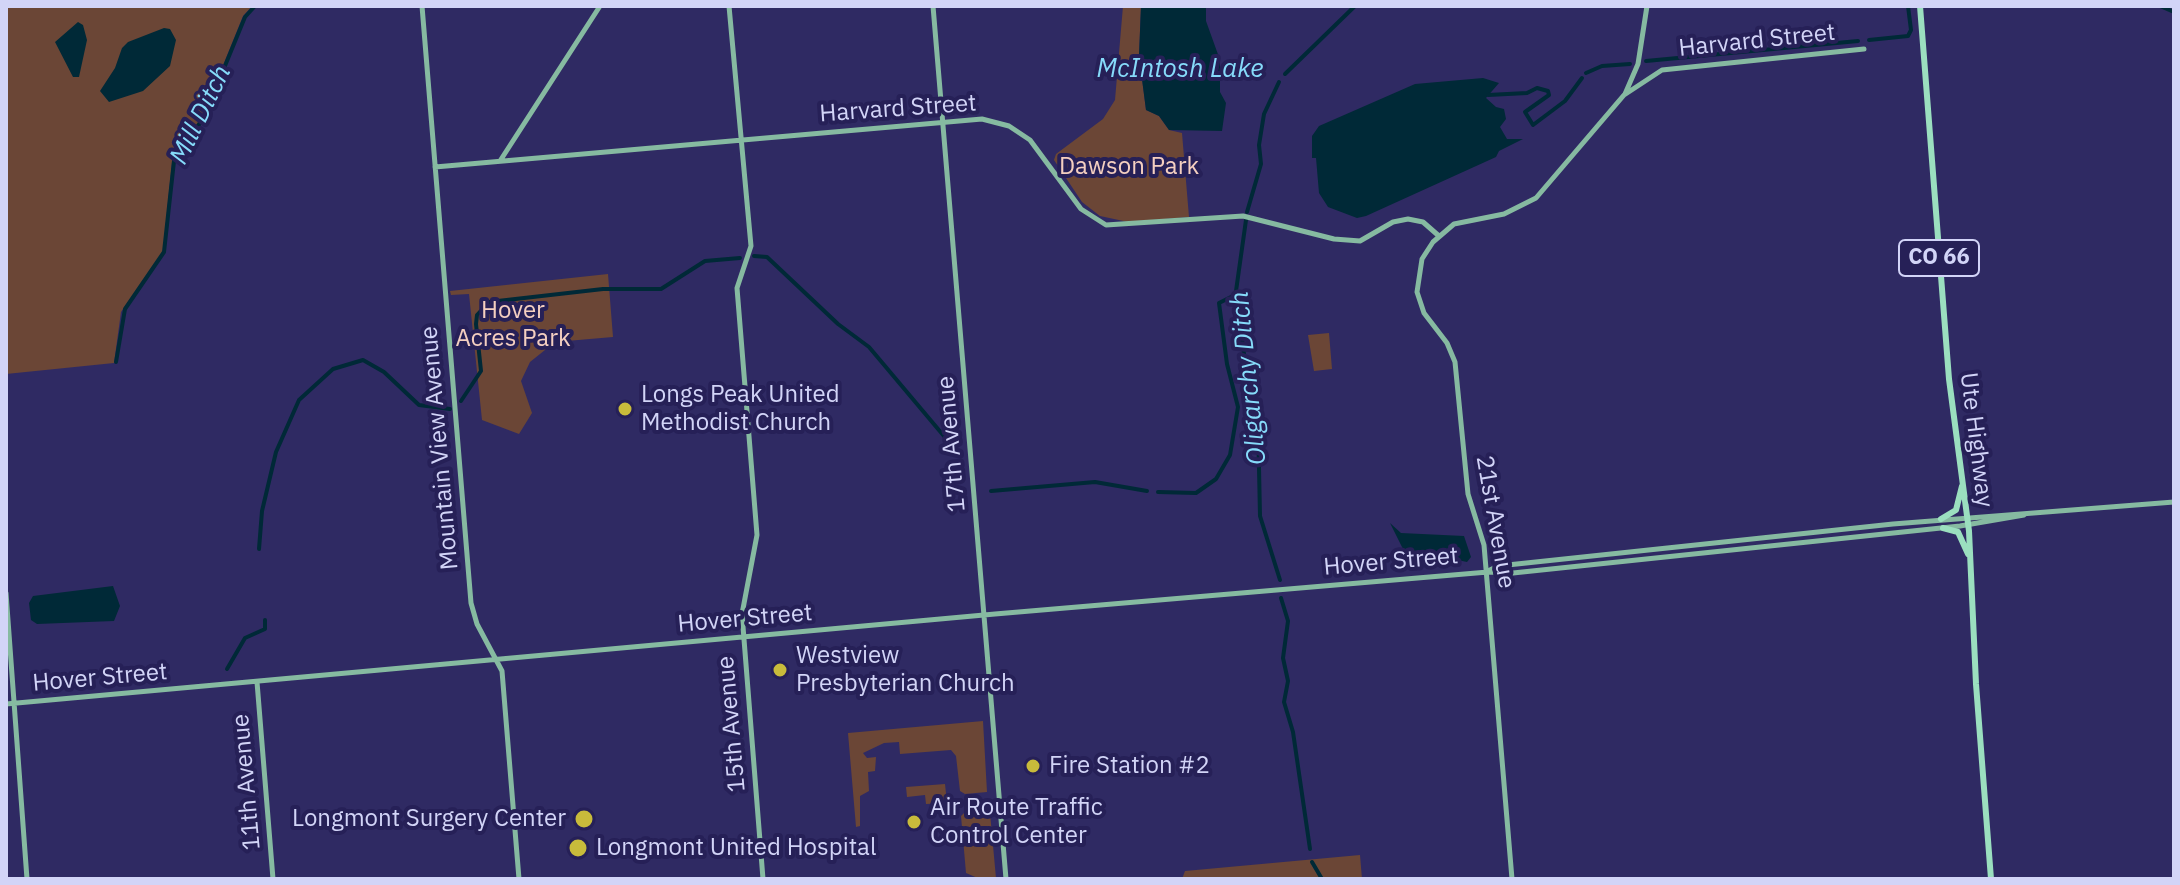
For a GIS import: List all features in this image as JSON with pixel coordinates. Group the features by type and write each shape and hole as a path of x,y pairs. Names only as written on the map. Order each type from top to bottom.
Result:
{"main road":[{"name":"Ute Highway","path":"1920,6 1949,379 1968,521 1976,684 1991,879"},
{"path":"1941,519 1956,510 1964,478"},
{"path":"1943,528 1958,532 1971,565"}],"street":[{"name":"Mountain View Avenue","path":"422,6 471,603 477,624 502,671 519,879"},
{"path":"499,162 600,6"},
{"name":"15th Avenue","path":"729,6 751,246 738,279 737,301 757,535 745,586 743,638 763,879"},
{"name":"17th Avenue","path":"933,6 1006,879"},
{"path":"1624,95 1638,64 1647,6"},
{"name":"Harvard Street","path":"435,167 982,119 1018,131 1038,148 1081,209 1106,225 1243,216 1334,239 1360,241 1393,222 1408,219 1423,222 1439,236 1454,224 1504,214 1536,198 1624,95 1662,70 1864,49"},
{"name":"21st Avenue","path":"1439,236 1422,259 1417,292 1424,313 1447,343 1455,362 1468,494 1482,536 1488,572 1512,879"},
{"path":"1968,521 2174,502"},
{"name":"Hover Street","path":"1488,572 1498,566 1941,519 1968,521"},
{"name":"Hover Street","path":"9,704 984,615 1488,572 1513,573 1943,528 1968,521"},
{"path":"6,593 9,704 27,879"},
{"name":"11th Avenue","path":"257,682 273,879"}],"green space":[{"path":"6,6 252,6 243,16 201,120 172,162 163,252 121,312 114,363 6,374"},
{"name":"Dawson Park","path":"1123,6 1141,6 1139,56 1146,110 1159,116 1169,130 1182,133 1189,217 1128,222 1100,216 1082,202 1054,160 1056,154 1103,119 1115,100"},
{"name":"Hover Acres Park","path":"608,274 613,337 555,342 530,362 521,381 532,413 519,434 482,420 469,294 451,295 450,291"},
{"path":"1329,333 1332,369 1314,371 1308,335"},
{"path":"983,721 987,792 965,794 960,791 956,756 951,750 900,754 899,742 884,743 863,753 867,758 876,757 875,771 868,772 869,791 860,796 860,826 856,827 848,733"},
{"path":"945,784 947,803 926,804 925,795 907,797 906,787"},
{"path":"983,808 990,813 996,878 980,879 966,873 961,816 967,810"},
{"path":"1360,855 1362,879 1182,879 1185,871"}],"water":[{"name":"McIntosh Lake","path":"1141,6 1206,6 1206,21 1220,60 1220,92 1226,103 1222,131 1169,130 1159,116 1146,110 1139,56"},
{"path":"78,22 83,25 87,40 79,77 73,77 55,42"},
{"path":"164,28 170,29 176,40 170,66 143,91 109,102 100,91 115,68 122,48 128,42"},
{"path":"1483,78 1499,83 1486,98 1496,107 1504,109 1506,119 1500,127 1507,139 1523,139 1499,151 1496,157 1366,216 1357,218 1328,207 1319,193 1316,158 1312,158 1312,136 1319,126 1415,84"},
{"path":"1390,523 1401,533 1464,536 1471,557 1467,562 1434,555 1407,557"},
{"path":"113,586 120,606 114,621 37,624 31,620 29,603 33,596"}],"waterway":[{"name":"Mill Ditch","path":"116,362 125,309 164,252 174,161 204,117 245,17 255,6"},
{"name":"Oligarchy Ditch","path":"1285,74 1355,6"},
{"path":"1869,40 1908,36 1911,30 1908,6"},
{"path":"2160,6 2174,12"},
{"path":"1646,61 1858,41"},
{"path":"1586,73 1602,66 1630,64"},
{"path":"1488,95 1527,93 1537,88 1548,91 1549,95 1525,112 1533,125 1565,101 1582,78"},
{"name":"Oligarchy Ditch","path":"1247,212 1261,164 1259,145 1264,114 1279,82"},
{"name":"Oligarchy Ditch","path":"1246,220 1236,291 1245,362 1258,420 1260,516 1280,580"},
{"path":"754,256 767,257 838,324 869,347 954,448"},
{"path":"461,401 481,371 477,315 489,302 603,289 661,289 705,261 740,258"},
{"path":"1158,492 1196,493 1216,479 1230,455 1238,407 1227,364 1219,303 1237,294"},
{"path":"259,549 262,511 276,452 299,400 333,369 363,360 384,372 419,405 450,409"},
{"path":"991,491 1095,482 1147,491"},
{"name":"Oligarchy Ditch","path":"1281,598 1288,621 1283,658 1288,681 1284,702 1293,732 1310,849"},
{"path":"227,669 245,638 265,629 265,620"},
{"name":"Oligarchy Ditch","path":"1312,862 1322,879"}],"place":[{"name":"Longs Peak United Methodist Church","path":"625,409"},
{"name":"Westview Presbyterian Church","path":"780,670"},
{"name":"Fire Station #2","path":"1033,766"},
{"name":"Longmont Surgery Center","path":"584,819"},
{"name":"Air Route Traffic Control Center","path":"914,822"},
{"name":"Longmont United Hospital","path":"578,848"}]}
